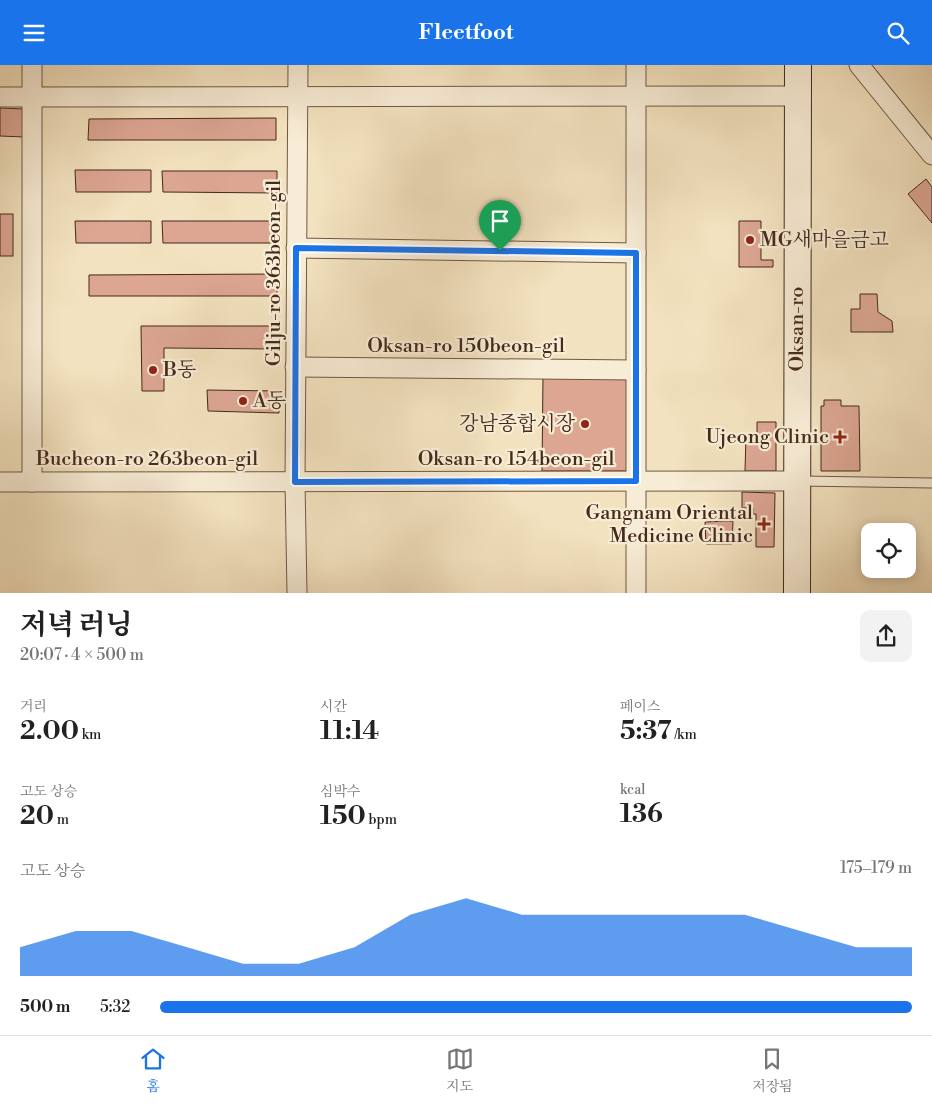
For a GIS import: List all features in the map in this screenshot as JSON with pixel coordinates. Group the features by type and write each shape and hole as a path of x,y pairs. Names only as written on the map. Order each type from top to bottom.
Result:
{"street":[{"path":"32,65 32,482"},
{"name":"Gilju-ro 363beon-gil","path":"297,593 295,367 298,65"},
{"path":"636,65 636,593"},
{"name":"Oksan-ro","path":"797,593 798,65"},
{"path":"859,65 932,155"},
{"path":"0,97 798,96"},
{"path":"296,248 636,253"},
{"name":"Oksan-ro 150beon-gil","path":"295,367 636,370"},
{"name":"Oksan-ro 154beon-gil","path":"295,482 797,481"},
{"name":"Bucheon-ro 263beon-gil","path":"0,482 295,482"}],"lane":[{"path":"797,481 932,483"}],"building":[{"path":"0,108 25,109 24,137 0,136"},
{"path":"276,118 276,140 88,140 89,119"},
{"path":"75,170 151,170 151,192 76,192"},
{"path":"162,171 277,171 277,193 163,192"},
{"path":"926,179 932,187 932,223 908,194"},
{"path":"0,214 13,214 13,256 0,256"},
{"path":"75,221 151,221 151,243 76,243"},
{"path":"162,221 277,221 277,243 163,243"},
{"name":"MG새마을금고","path":"739,221 761,221 761,260 773,260 773,267 739,267"},
{"path":"277,274 277,296 89,296 89,275"},
{"path":"860,294 877,294 878,312 892,321 893,332 851,332 851,309 860,309"},
{"name":"B동","path":"141,326 275,326 275,349 164,348 164,391 142,391"},
{"name":"강남종합시장","path":"543,375 627,376 628,471 542,471"},
{"name":"A동","path":"207,390 278,391 279,413 208,411"},
{"path":"824,400 841,400 841,406 859,406 860,471 821,471 821,406 824,406"},
{"path":"757,422 776,422 776,471 745,471 746,435 757,435"},
{"path":"742,492 775,493 774,547 756,547 756,514 753,514 753,508 742,508"},
{"path":"733,521 732,544 706,544 705,522"}],"place":[{"name":"MG새마을금고","path":"750,240"},
{"name":"B동","path":"153,370"},
{"name":"A동","path":"243,401"},
{"name":"강남종합시장","path":"585,424"},
{"name":"Ujeong Clinic","path":"840,437"},
{"name":"Gangnam Oriental Medicine Clinic","path":"764,524"}],"route":[{"path":"296,248 500,251 636,253 636,481 295,482 296,248"}]}
